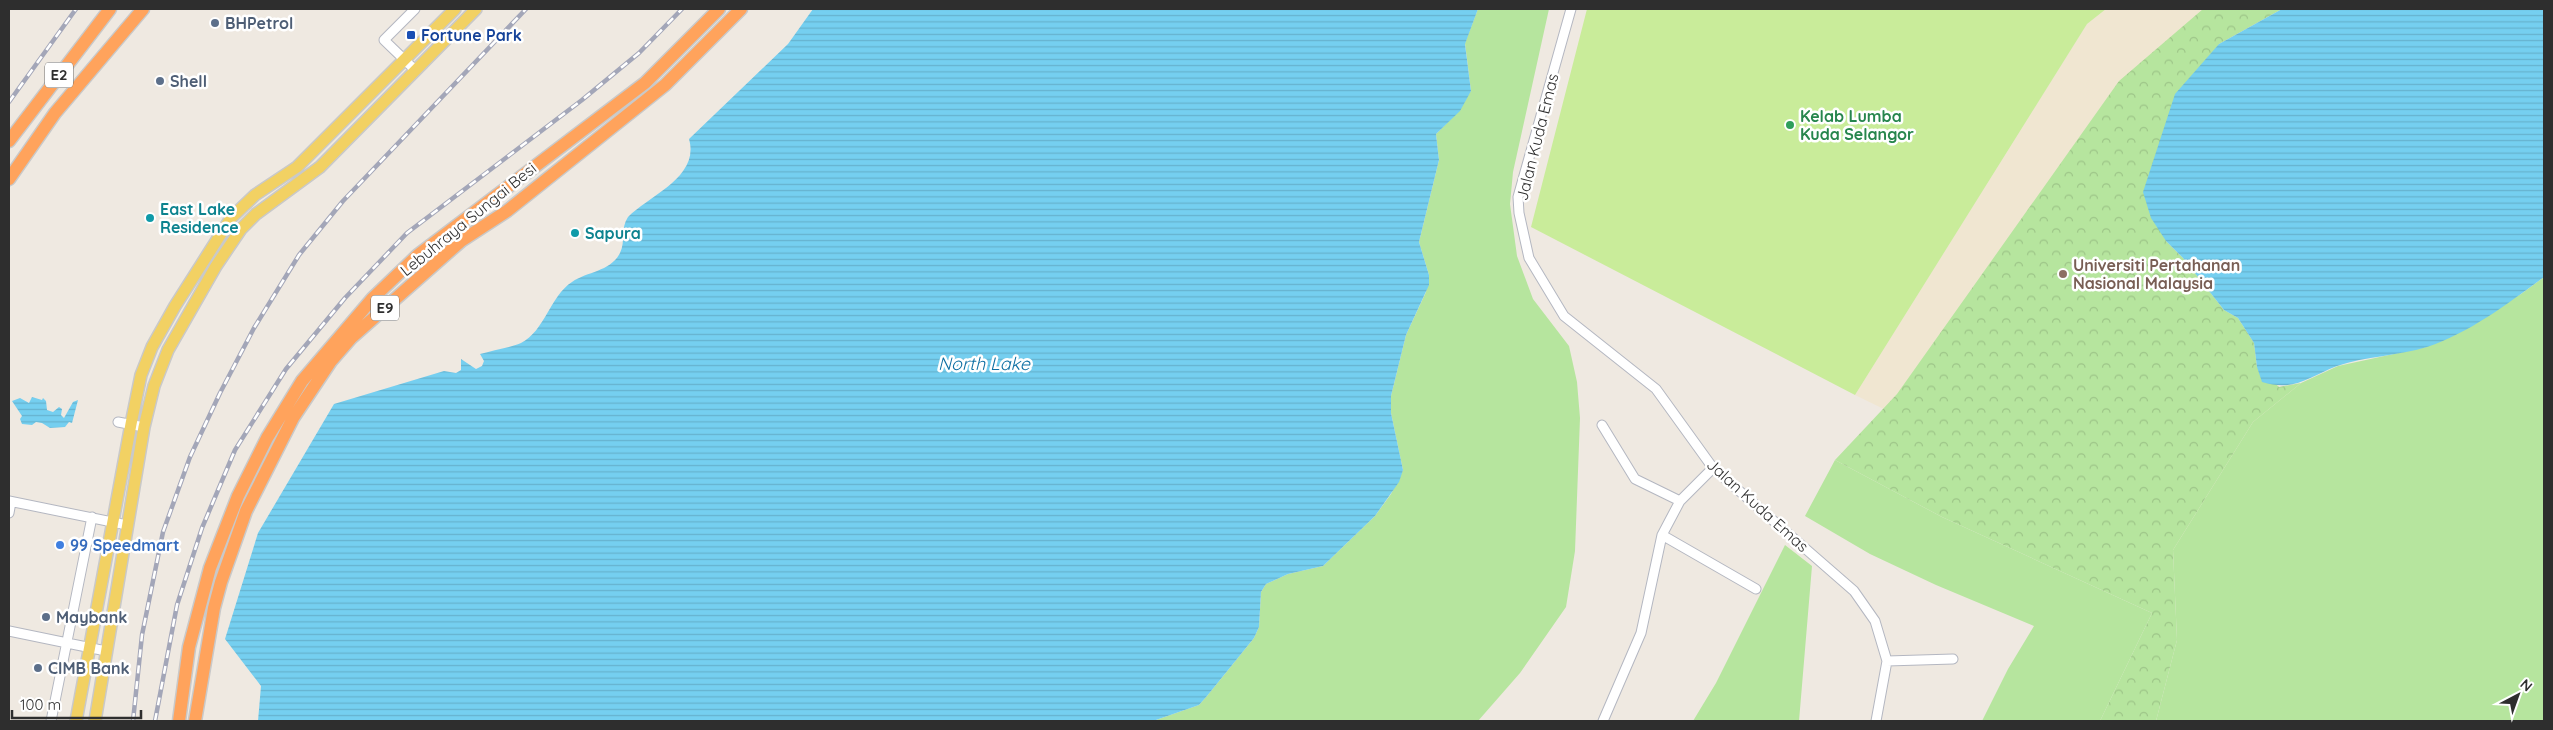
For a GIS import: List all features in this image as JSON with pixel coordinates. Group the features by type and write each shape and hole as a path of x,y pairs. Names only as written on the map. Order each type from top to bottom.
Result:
{"highway":[{"name":"E2","path":"9,141 110,9"},
{"name":"E2","path":"9,179 55,113 143,9"},
{"name":"Lebuhraya Sungai Besi","path":"179,721 189,647 210,568 242,488 267,438 302,381 373,298 418,255 645,83 719,9"},
{"name":"Lebuhraya Sungai Besi","path":"195,721 202,670 220,582 243,520 261,478 293,418 331,361 351,338 449,251 507,211 665,85 741,9"}],"main road":[{"path":"76,721 131,424 142,375 152,347 175,306 231,218 250,198 297,167 455,9"},
{"path":"95,721 144,427 154,386 168,350 216,266 241,229 256,214 311,176 476,9"}],"street":[{"path":"415,9 384,40 415,70"},
{"name":"Jalan Kuda Emas","path":"1570,9 1518,197 1519,213 1529,258 1564,316 1656,389 1713,468 1854,591 1875,621 1887,661 1876,721"},
{"path":"118,422 144,427"},
{"path":"1602,425 1635,479 1680,501"},
{"path":"1602,721 1641,633 1662,535 1680,501 1713,468"},
{"path":"9,513 10,501 128,525"},
{"path":"51,721 65,643 92,517"},
{"path":"1662,535 1756,589"},
{"path":"9,632 106,651"},
{"path":"1887,661 1953,660"}],"shaded area":[{"name":"Universiti Pertahanan Nasional Malaysia","path":"2106,9 2282,9 2219,44 2279,387 2301,383 2253,422 2173,550 1855,395 2087,24"}],"green space":[{"path":"1478,9 1549,9 1513,172 1510,204 1517,256 1533,299 1569,346 1577,382 1580,418 1575,551 1566,607 1520,673 1478,721 1153,721 1199,705 1254,638 1259,627 1261,592 1266,584 1288,574 1323,566 1375,516 1391,494 1403,470 1391,413 1391,396 1406,335 1426,292 1429,275 1419,242 1439,160 1436,134 1451,119 1471,91 1465,43"},
{"name":"Kelab Lumba Kuda Selangor","path":"1587,9 2106,9 2087,24 1855,395 1531,227"},
{"name":"Universiti Pertahanan Nasional Malaysia","path":"2203,9 2282,9 2219,44 2166,241 2183,258 2224,310 2238,318 2254,343 2257,367 2279,387 2301,383 2253,422 2173,550 2177,640 2156,721 2100,721 2152,613 1942,517 1835,460 1897,394 2119,81"},
{"path":"2544,277 2544,721 2156,721 2177,640 2173,550 2253,422 2301,383 2338,366 2426,347 2521,294"},
{"path":"1835,460 1942,517 2152,613 2100,721 1982,721 2008,669 2034,626 1936,585 1870,554 1805,516"},
{"path":"1785,545 1812,566 1799,721 1693,721 1716,683"}],"water":[{"name":"North Lake","path":"813,9 1478,9 1465,44 1471,91 1460,111 1436,134 1439,160 1419,242 1429,275 1429,285 1406,335 1391,396 1391,413 1403,470 1399,482 1375,516 1323,566 1288,574 1266,584 1261,592 1259,627 1254,638 1207,696 1199,705 1153,721 258,721 261,686 225,639 258,533 334,404 444,371 456,373 461,370 461,359 476,369 482,366 484,361 480,354 516,345 529,338 564,288 578,278 605,268 616,259 622,248 624,226 628,217 680,175 687,164 690,152 689,139 788,44"},
{"path":"2282,9 2544,9 2544,277 2474,325 2443,341 2416,350 2359,360 2337,366 2301,382 2274,385 2262,382 2257,367 2254,343 2238,318 2224,310 2183,258 2166,241 2151,218 2143,192 2175,94 2219,44"},
{"path":"32,397 42,400 43,398 46,401 47,410 53,412 59,407 62,409 61,415 64,418 73,402 78,400 72,423 69,422 65,427 50,428 36,422 32,425 22,424 20,419 22,416 12,401 20,398 29,403"}],"railway":[{"path":"9,102 76,9"},
{"path":"133,721 142,635 163,532 190,457 220,393 254,328 299,255 343,201 526,9"},
{"path":"155,721 177,605 202,528 235,450 286,369 345,298 407,233 582,100 639,53 682,9"}],"place":[{"name":"BHPetrol","path":"215,23"},
{"name":"Fortune Park","path":"411,35"},
{"name":"Shell","path":"160,81"},
{"name":"Kelab Lumba Kuda Selangor","path":"1790,125"},
{"name":"East Lake Residence","path":"150,218"},
{"name":"Sapura","path":"575,233"},
{"name":"Universiti Pertahanan Nasional Malaysia","path":"2063,274"},
{"name":"99 Speedmart","path":"60,545"},
{"name":"Maybank","path":"46,617"},
{"name":"CIMB Bank","path":"38,668"}]}
